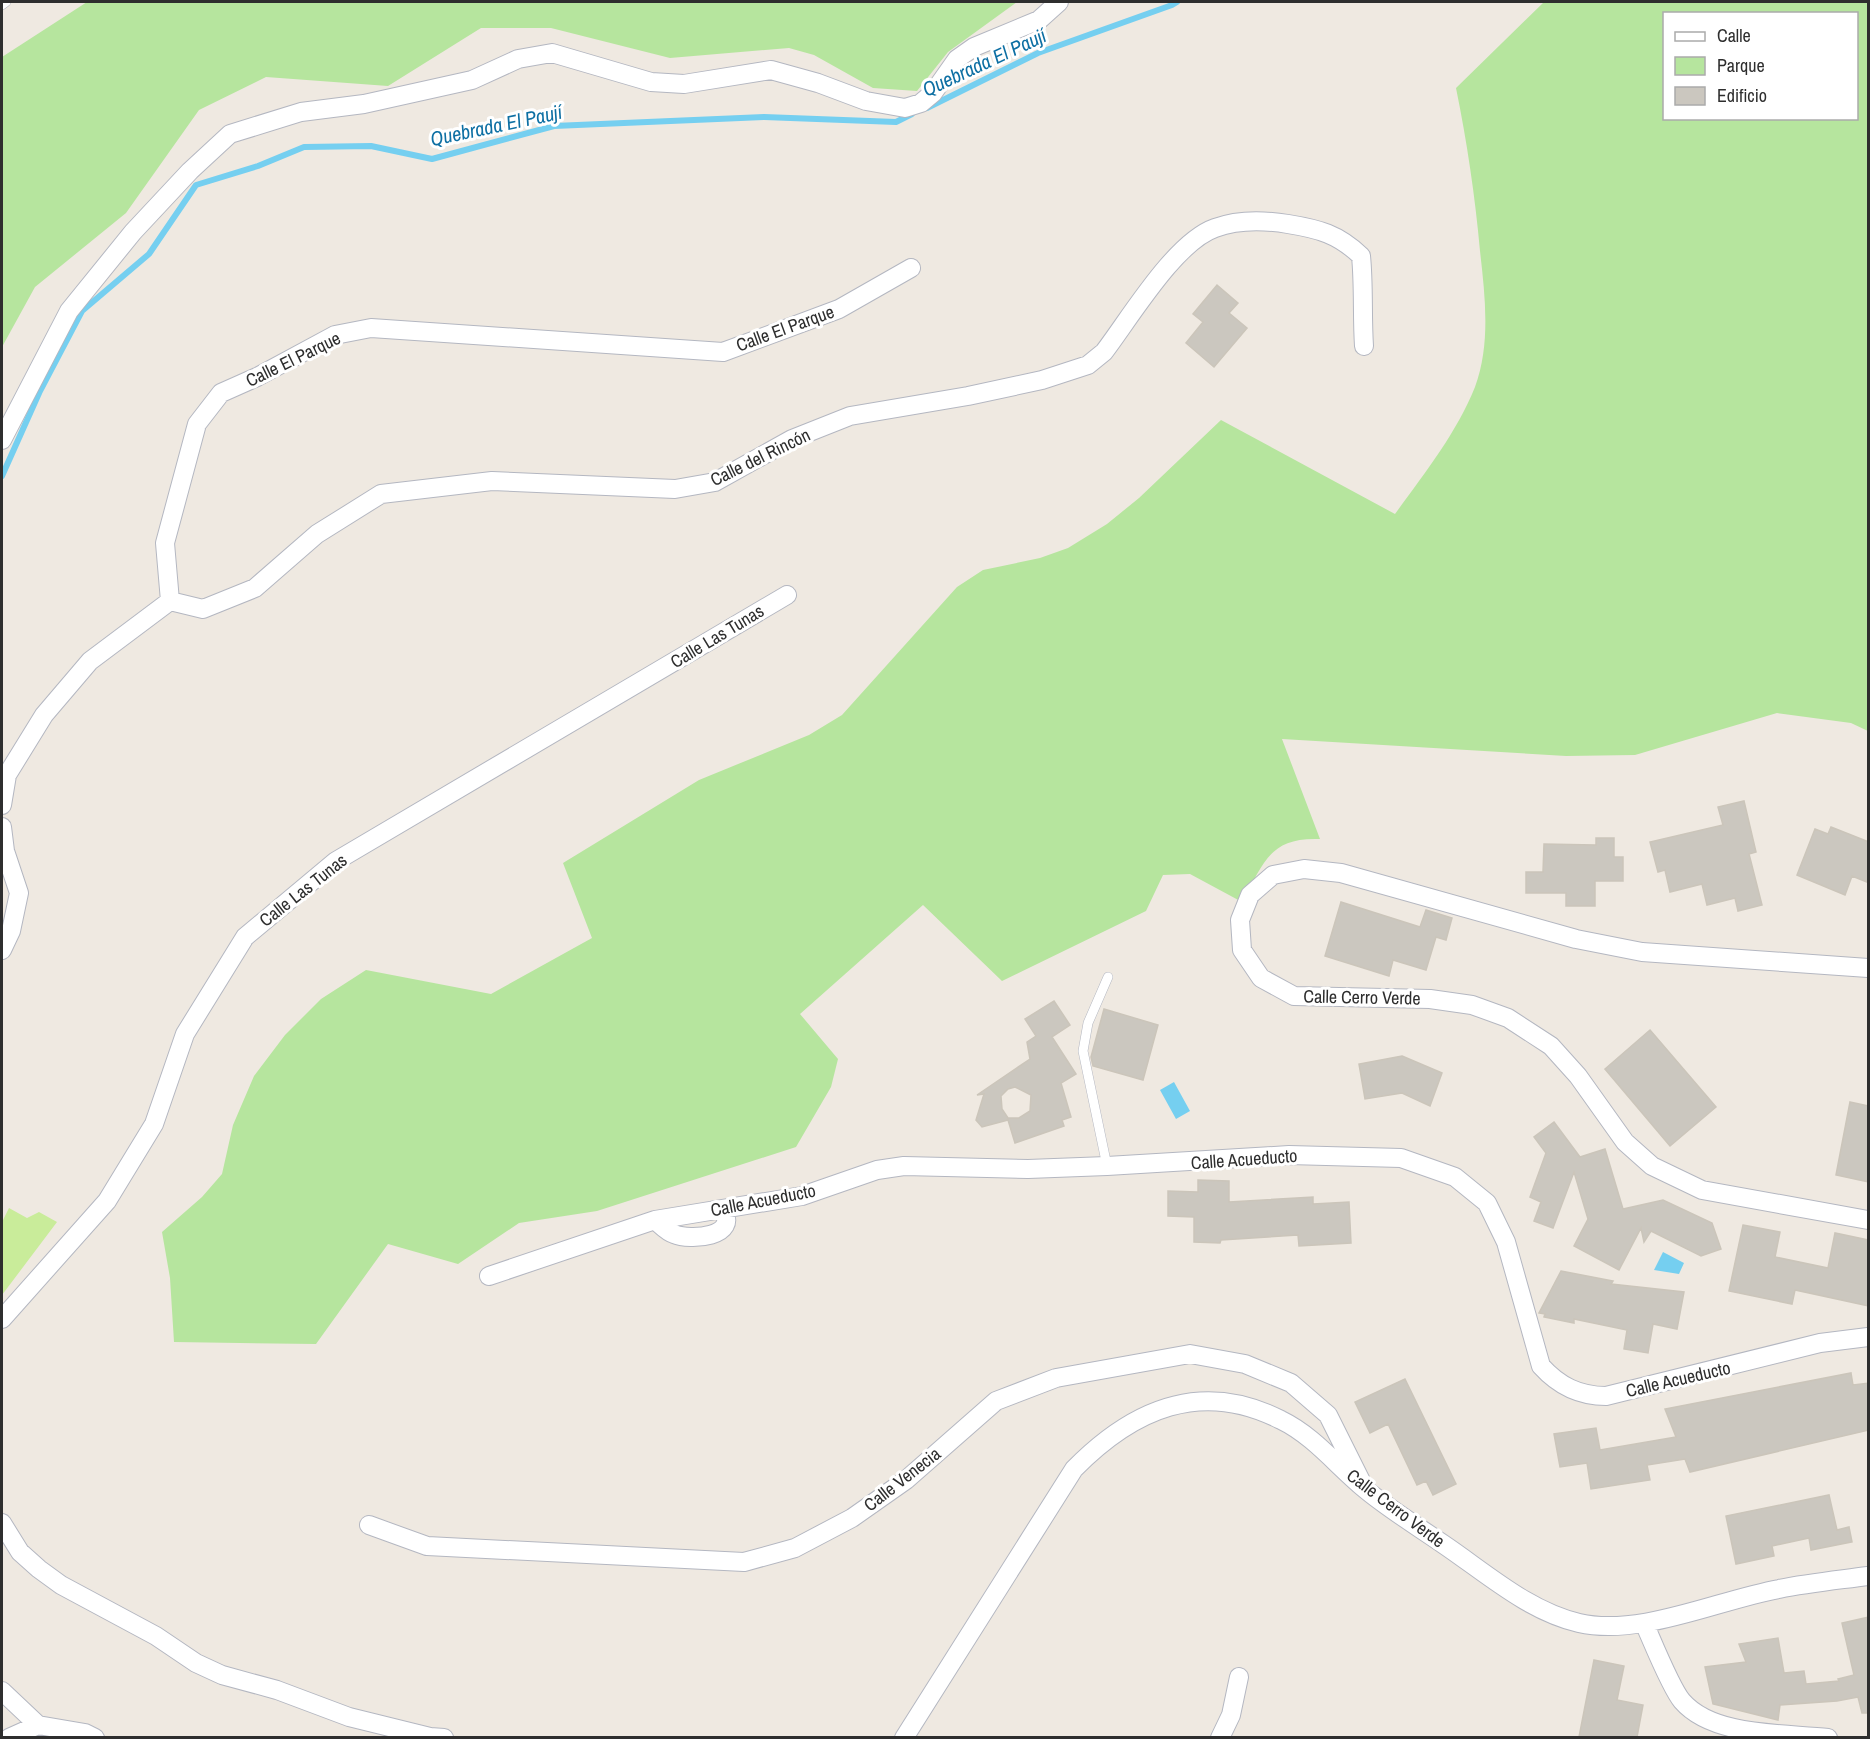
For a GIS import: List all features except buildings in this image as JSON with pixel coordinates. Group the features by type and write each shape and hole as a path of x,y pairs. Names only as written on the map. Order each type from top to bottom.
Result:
{"street":[{"path":"2,440 69,311 133,232 190,171 230,134 302,112 364,104 472,80 518,59 552,52 651,82 684,84 771,70 818,83 866,101 905,108 921,103 933,93 957,59 974,47 1039,20 1059,2"},
{"name":"Calle del Rincón","path":"170,601 203,609 255,588 317,534 381,494 492,481 675,489 715,482 792,439 850,416 1042,380 1088,365 1104,352 1179,252 1214,228 1260,219 1311,228 1342,238 1361,256 1364,288 1362,315 1364,346"},
{"name":"Calle El Parque","path":"170,601 165,543 197,424 221,393 257,377 335,335 370,328 723,352 839,309 911,268"},
{"name":"Calle Las Tunas","path":"2,1319 107,1201 154,1124 185,1034 245,937 336,861 787,595"},
{"path":"2,805 7,775 44,715 90,662 170,601"},
{"path":"2,827 5,851 18,892 10,931 2,951"},
{"name":"Calle Cerro Verde","path":"1869,968 1642,952 1576,939 1350,876 1304,869 1273,874 1250,895 1240,920 1242,950 1254,969 1261,978 1294,996 1430,999 1472,1005 1508,1018 1551,1046 1578,1076 1625,1142 1652,1166 1702,1190 1869,1220"},
{"name":"Calle Acueducto","path":"489,1276 655,1220 802,1196 877,1170 904,1166 1029,1169 1107,1167 1290,1155 1401,1158 1455,1177 1487,1203 1506,1242 1541,1366 1553,1379 1590,1396 1606,1396 1725,1369 1820,1343 1869,1337"},
{"path":"655,1220 674,1234 695,1238 711,1237 721,1229 725,1222 722,1209"},
{"name":"Calle Venecia","path":"369,1525 427,1546 744,1562 795,1548 852,1518 906,1480 996,1401 1056,1378 1190,1354 1245,1364 1291,1383 1328,1415 1366,1490"},
{"name":"Calle Cerro Verde","path":"904,1737 1074,1469 1101,1442 1131,1423 1182,1401 1226,1401 1281,1420 1312,1441 1366,1490 1537,1609 1581,1624 1645,1626 1687,1611 1779,1589 1869,1576"},
{"path":"2,1523 20,1552 61,1586 156,1636 213,1671 277,1690 350,1717 430,1737 444,1737"},
{"path":"1645,1626 1682,1701 1697,1713 1720,1724 1745,1730 1828,1737"},
{"path":"1220,1737 1231,1715 1239,1677"},
{"path":"2,1691 38,1725"},
{"path":"9,1737 38,1725 85,1733 95,1737"}],"lane":[{"path":"2,4 6,2"},
{"path":"1107,1167 1083,1051 1088,1023 1108,977"}],"green space":[{"path":"87,2 1017,2 948,52 917,91 873,88 814,55 789,48 670,58 551,28 481,28 388,86 266,77 199,110 126,213 35,287 2,347 2,57"},
{"path":"1544,2 1868,2 1868,731 1851,723 1777,713 1635,755 1566,756 1282,739 1320,839 1289,843 1270,855 1242,902 1190,874 1163,875 1146,911 1002,981 923,905 800,1014 838,1059 831,1087 796,1147 597,1211 519,1223 458,1264 388,1244 316,1344 174,1342 170,1278 162,1232 202,1197 222,1174 233,1125 254,1076 285,1035 321,999 366,970 491,994 592,938 563,863 699,780 809,735 842,715 957,587 983,570 1040,558 1068,548 1107,524 1139,498 1221,420 1395,514 1459,421 1480,371 1485,337 1485,302 1476,210 1456,88"},
{"path":"9,1208 27,1218 39,1212 57,1222 2,1295 2,1222"}],"water":[{"path":"1174,1082 1190,1111 1176,1119 1160,1090"},
{"path":"1663,1252 1684,1263 1679,1274 1654,1270"}],"waterway":[{"name":"Quebrada El Paují","path":"927,108 1038,53 1177,2"},
{"name":"Quebrada El Paují","path":"2,476 40,391 82,311 149,254 196,185 258,166 304,147 371,146 432,159 554,126 764,117 896,122 912,114"}]}
